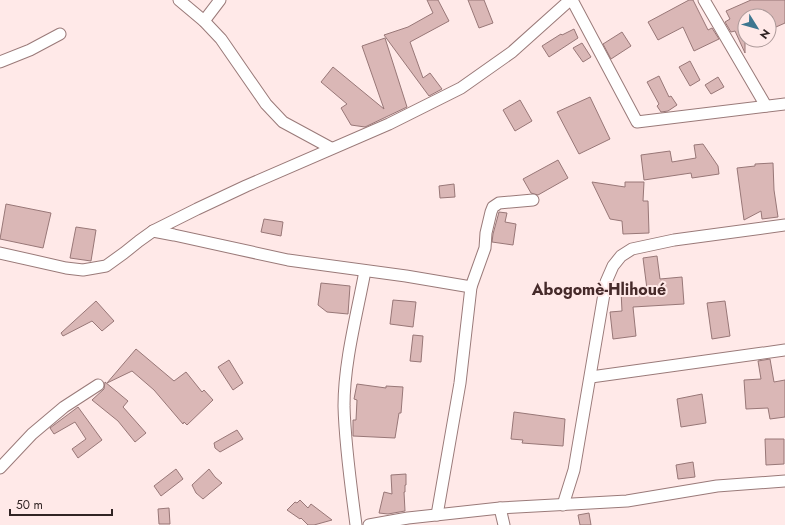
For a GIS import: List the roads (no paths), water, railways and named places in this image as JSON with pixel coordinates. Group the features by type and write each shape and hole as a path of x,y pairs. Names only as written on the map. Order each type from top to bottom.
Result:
{"street":[{"path":"179,0 204,21 221,39 266,104 283,122 331,148"},
{"path":"204,21 220,0"},
{"path":"0,253 52,265 83,270 106,266 153,231 246,186 389,124 461,88 512,52 571,0 636,122 785,104"},
{"path":"704,0 766,106"},
{"path":"0,62 30,50 60,34"},
{"path":"437,516 460,383 471,287 484,248 489,219 494,207 499,203 533,200"},
{"path":"563,505 574,470 606,282 613,266 621,256 632,249 674,240 785,225"},
{"path":"153,231 288,260 365,270 471,287"},
{"path":"356,525 348,460 344,406 347,370 365,270"},
{"path":"591,377 785,350"},
{"path":"0,468 32,434 64,407 98,385"},
{"path":"370,525 408,518 500,508 627,501 717,486 785,480"},
{"path":"500,508 504,525"}],"district":[{"name":"Abogomè-Hlihoué","path":"599,289"}]}
